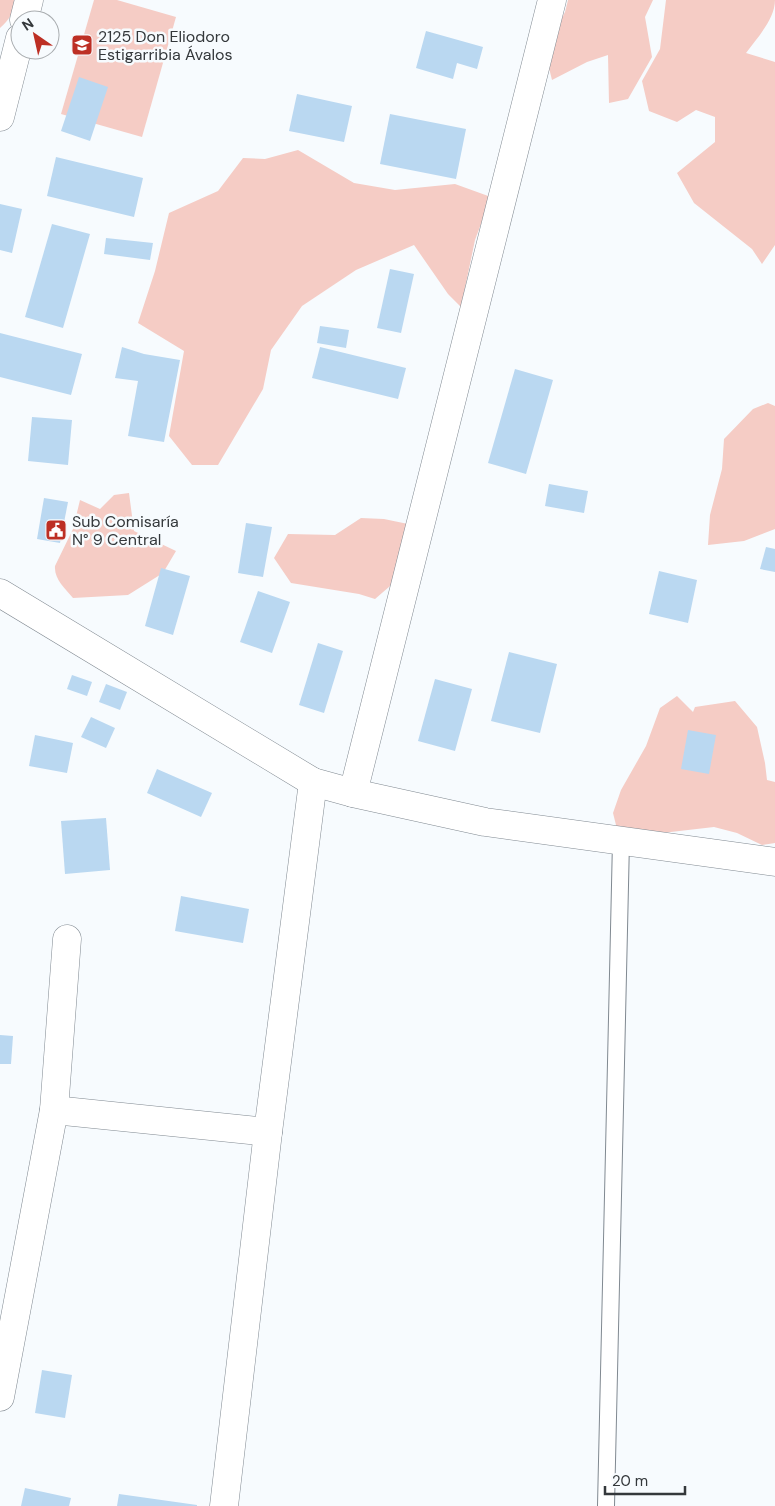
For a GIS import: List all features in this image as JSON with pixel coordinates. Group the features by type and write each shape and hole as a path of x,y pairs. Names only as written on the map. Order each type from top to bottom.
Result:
{"street":[{"path":"353,793 552,0"},
{"path":"0,117 14,60"},
{"path":"0,593 314,782 353,793 485,822 775,862"},
{"path":"224,1506 268,1132 314,782"},
{"path":"0,1397 54,1110 67,939"},
{"path":"54,1110 268,1132"}],"lane":[{"path":"606,1506 621,840"}],"shaded area":[{"path":"0,0 14,0 10,16 0,28"},
{"path":"94,0 117,0 176,17 142,137 61,114"},
{"path":"568,0 653,0 645,17 652,57 628,99 609,103 608,55 587,62 552,80 545,52 565,12"},
{"path":"666,0 775,0 769,21 746,53 775,62 775,245 762,264 752,249 694,203 677,173 715,142 715,117 696,110 677,122 649,111 642,81 660,49"},
{"path":"298,150 354,183 395,190 455,184 491,197 475,240 461,307 448,294 414,245 356,270 302,306 271,350 263,389 218,465 192,465 169,436 184,351 138,323 155,271 169,213 218,191 243,158 265,159"},
{"path":"768,403 775,406 775,529 744,541 708,545 710,515 722,469 724,439 753,409"},
{"path":"129,493 134,531 176,551 163,573 128,595 73,598 58,579 55,566 73,529 80,500 100,509 114,495"},
{"path":"361,518 384,519 408,524 404,574 375,599 359,594 291,583 274,558 288,534 335,535"},
{"path":"677,696 693,712 695,707 735,701 757,727 767,780 775,782 775,843 762,845 737,833 714,827 662,833 618,833 613,813 621,790 646,746 660,708"}],"building":[{"path":"426,31 483,47 477,69 457,63 453,79 416,68"},
{"path":"79,77 108,87 90,141 61,131"},
{"path":"297,94 352,106 344,142 289,131"},
{"path":"390,114 466,129 456,179 380,164"},
{"path":"56,157 143,178 134,217 47,196"},
{"path":"0,204 22,209 12,253 0,250"},
{"path":"52,224 90,234 63,328 25,317"},
{"path":"106,238 153,243 150,260 104,254"},
{"path":"390,269 414,274 401,333 377,328"},
{"path":"320,326 349,330 346,348 317,343"},
{"path":"0,333 82,354 71,395 0,377"},
{"path":"122,347 144,354 180,360 164,442 128,436 138,381 115,378"},
{"path":"320,347 406,368 398,399 312,378"},
{"path":"515,369 553,380 526,474 488,463"},
{"path":"32,417 72,420 68,465 28,461"},
{"path":"549,484 588,491 584,513 545,506"},
{"path":"44,498 68,502 60,543 37,539"},
{"path":"246,523 272,527 263,577 238,573"},
{"path":"766,547 775,549 775,572 760,569"},
{"path":"161,568 190,576 173,635 145,626"},
{"path":"659,571 697,580 688,623 649,614"},
{"path":"258,591 290,602 272,653 240,642"},
{"path":"318,643 343,651 324,713 299,705"},
{"path":"509,652 557,664 540,733 491,721"},
{"path":"72,675 92,682 87,696 67,689"},
{"path":"435,679 472,689 455,751 418,741"},
{"path":"106,684 127,692 120,710 99,702"},
{"path":"91,717 115,728 106,748 81,737"},
{"path":"688,730 716,735 709,774 681,769"},
{"path":"35,735 73,743 67,773 29,766"},
{"path":"157,769 212,793 201,817 147,793"},
{"path":"106,818 110,870 65,874 61,821"},
{"path":"181,896 249,909 243,943 175,931"},
{"path":"0,1035 13,1036 11,1064 0,1064"},
{"path":"42,1370 72,1375 65,1418 35,1413"},
{"path":"25,1488 71,1498 69,1506 21,1506"},
{"path":"119,1494 197,1505 197,1506 117,1506"}],"place":[{"name":"2125 Don Eliodoro Estigarribia Ávalos","path":"82,45"},
{"name":"Sub Comisaría N° 9 Central","path":"56,530"}]}
